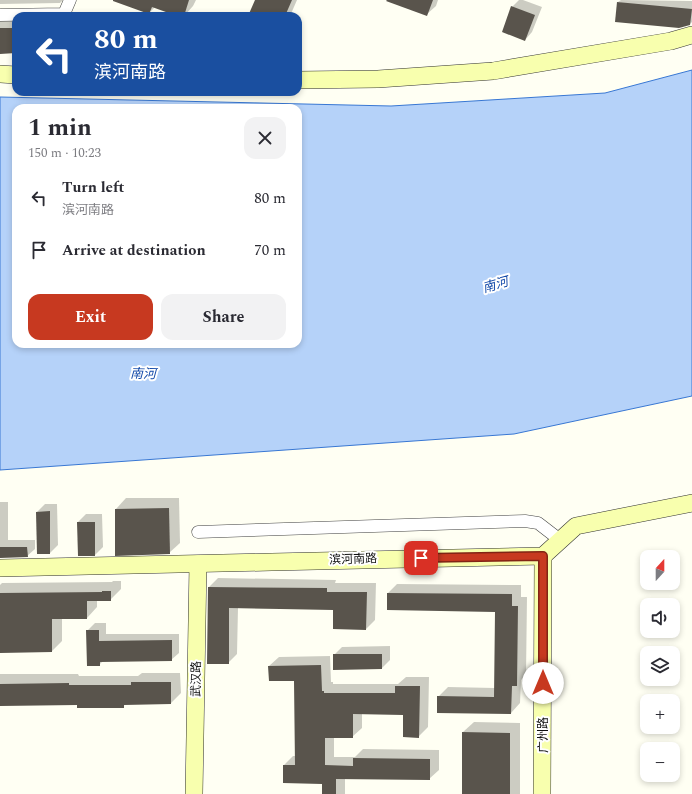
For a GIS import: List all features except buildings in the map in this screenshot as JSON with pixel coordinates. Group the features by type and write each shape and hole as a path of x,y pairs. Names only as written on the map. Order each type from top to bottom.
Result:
{"street":[{"path":"65,12 70,0"},
{"path":"0,15 12,15"},
{"path":"302,80 378,79 493,71 671,41 692,36"},
{"path":"0,74 12,74"},
{"path":"543,556 576,526 692,503"},
{"path":"198,532 525,521 538,523 560,540"},
{"name":"滨河南路","path":"0,568 198,564 376,558 543,556"},
{"name":"广州路","path":"542,794 543,556"},
{"name":"武汉路","path":"194,794 198,564"}],"water":[{"name":"南河","path":"692,70 692,396 514,434 0,470 0,97 391,106 605,93"}],"route":[{"path":"421,558 543,556 543,683"}]}
